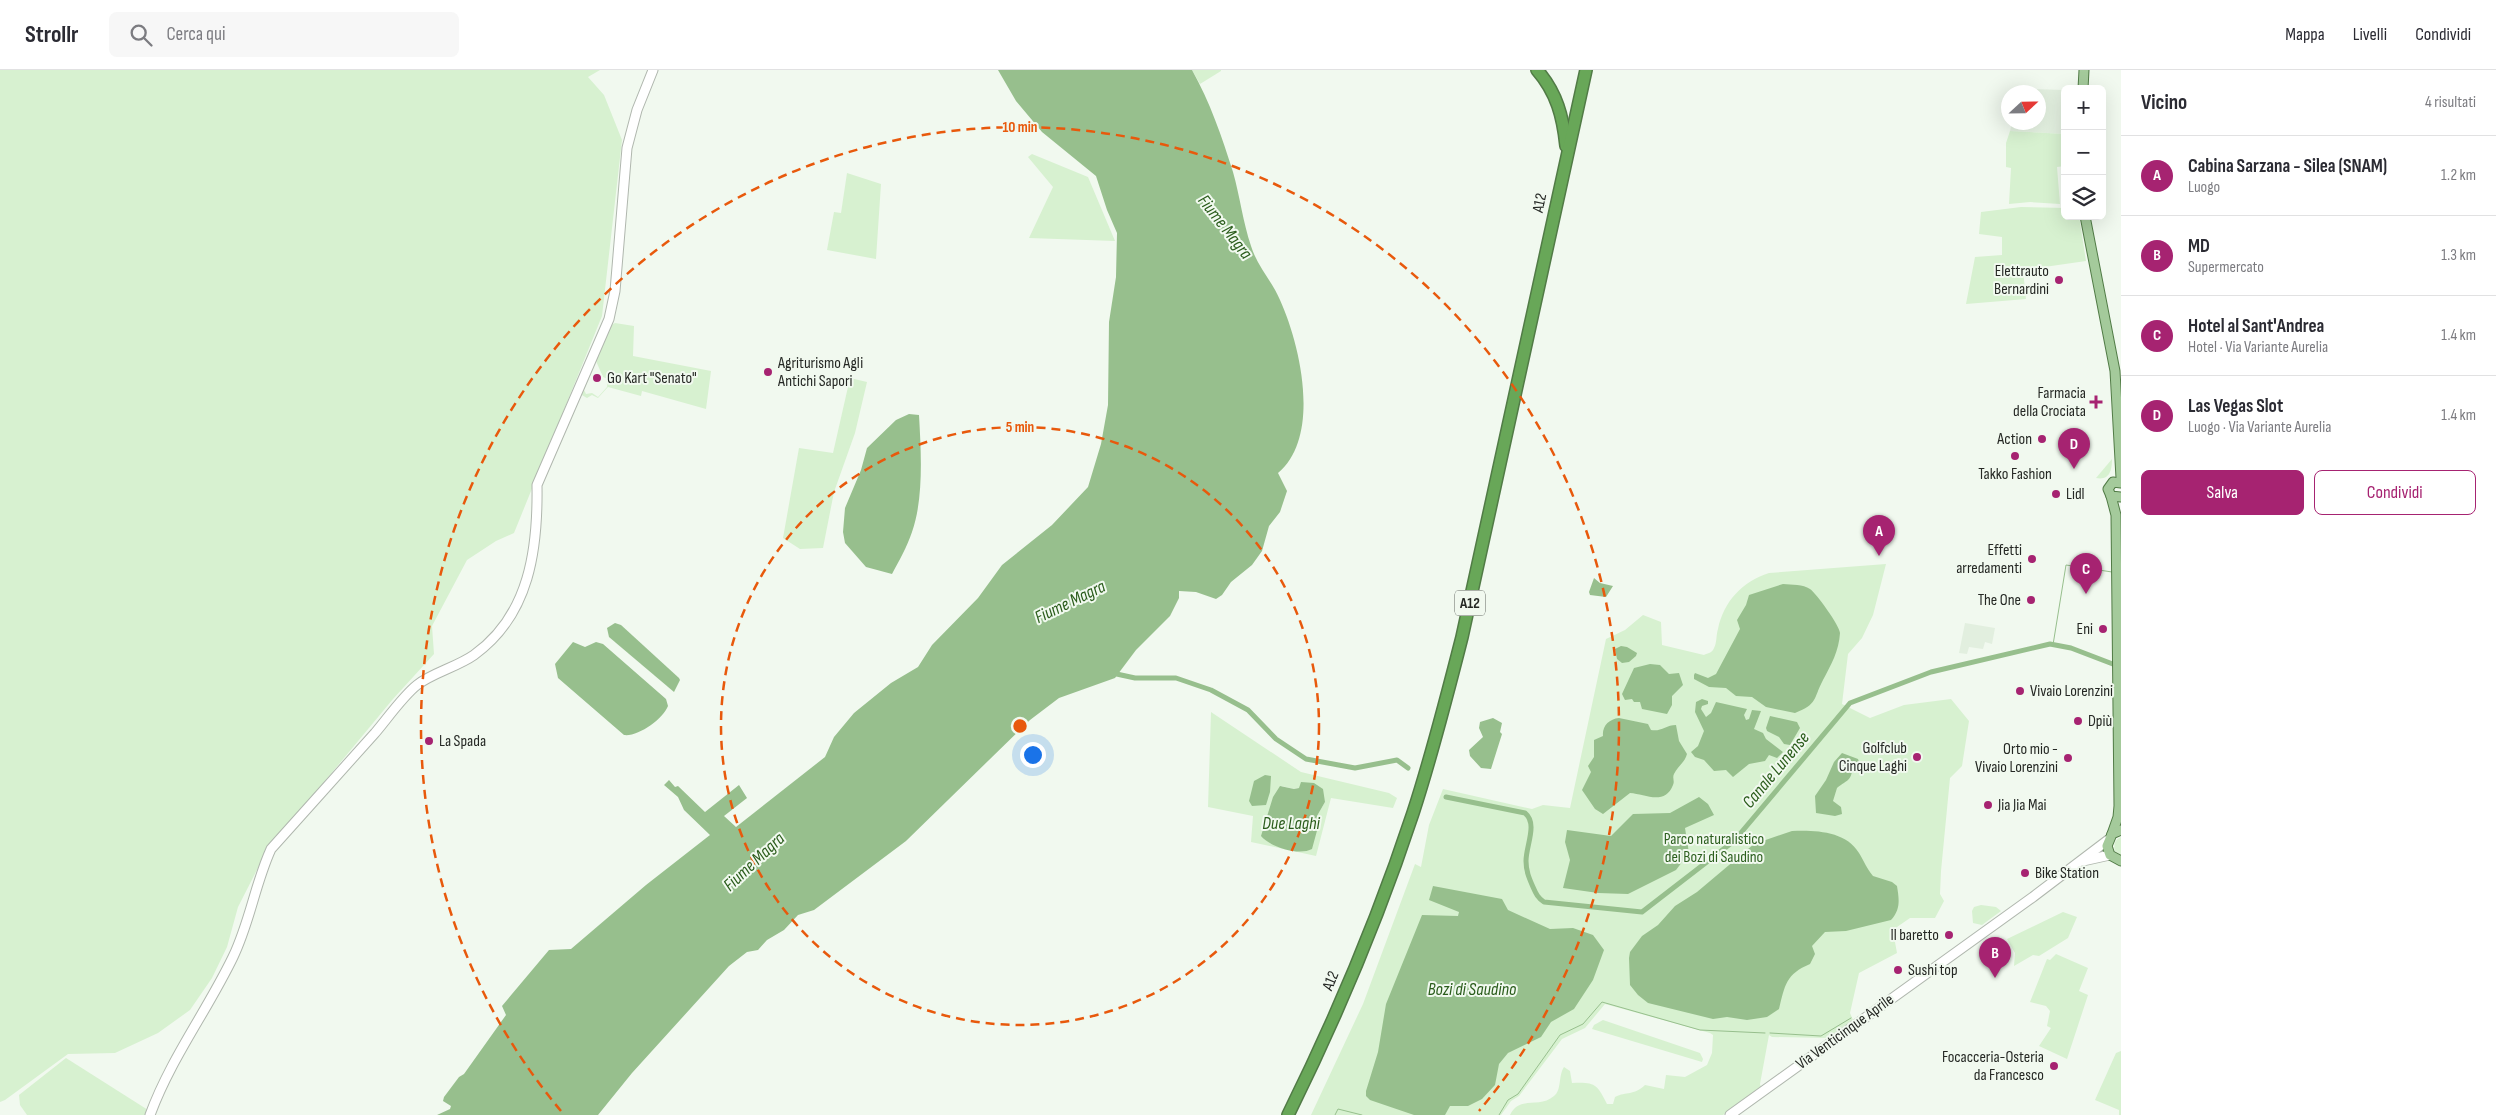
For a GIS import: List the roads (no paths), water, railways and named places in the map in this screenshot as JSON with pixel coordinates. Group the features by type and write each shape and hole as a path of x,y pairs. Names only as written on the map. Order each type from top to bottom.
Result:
{"highway":[{"path":"1537,70 1552,91 1561,112 1567,157"},
{"name":"A12","path":"1288,1115 1313,1066 1360,955 1413,813 1439,726 1462,637 1586,70"},
{"name":"A12","path":"1296,1115 1367,956 1419,814 1446,727 1468,641 1593,70"}],"main road":[{"path":"150,1115 169,1070 237,949 262,869 271,849 417,685 458,665 482,649 505,625 520,600 532,564 537,520 537,485 609,319 615,291 627,148 637,110 653,70"},
{"path":"2082,85 2084,70"},
{"path":"2086,220 2115,371 2118,481 2108,489 2116,515 2119,658 2119,806 2114,835 2108,851 2110,855 2120,861"},
{"path":"2111,496 2121,497"},
{"name":"Via Venticinque Aprile","path":"1730,1115 2083,860 2114,835"},
{"name":"Via Venticinque Aprile","path":"2083,860 2110,855"}],"water":[{"name":"Fiume Magra","path":"998,70 1192,70 1210,107 1233,172 1251,246 1280,300 1300,364 1303,414 1300,437 1292,457 1278,473 1287,491 1280,512 1269,526 1262,551 1252,565 1231,582 1222,595 1216,599 1196,592 1179,591 1179,598 1170,616 1136,650 1115,678 1059,698 1030,720 906,841 814,910 798,915 784,930 767,940 758,950 747,952 729,966 632,1073 598,1115 437,1115 450,1109 451,1106 443,1101 444,1097 459,1077 464,1074 506,1015 502,1006 549,950 571,949 646,885 710,835 684,810 678,797 664,785 669,780 705,812 739,785 747,798 724,816 736,827 825,757 834,737 854,713 891,683 918,667 932,645 978,598 1002,565 1052,525 1088,487 1101,444 1108,405 1109,322 1116,277 1117,233 1096,176 1042,132 1016,101"},
{"path":"909,414 919,415 920,490 916,519 910,538 892,574 866,567 845,543 843,532 845,508 861,470 867,448 896,420"},
{"path":"1594,578 1600,583 1613,586 1606,597 1590,595 1589,592"},
{"path":"1783,584 1801,585 1810,589 1827,610 1840,633 1834,658 1811,704 1795,713 1766,707 1752,697 1736,696 1726,688 1709,687 1694,679 1695,673 1708,678 1716,674 1740,629 1737,620 1746,605 1749,595"},
{"path":"615,623 621,625 679,678 680,680 674,692 609,637 607,628"},
{"path":"573,642 585,647 596,642 603,644 666,699 668,706 665,711 656,721 643,730 630,735 624,735 558,678 555,664"},
{"path":"1621,646 1637,653 1636,656 1629,662 1622,663 1617,659 1615,649"},
{"path":"1650,664 1660,665 1669,674 1679,673 1683,685 1672,696 1672,705 1667,714 1642,709 1640,702 1634,702 1632,699 1625,700 1622,694 1634,668"},
{"path":"1702,699 1708,701 1708,704 1702,706 1701,709 1706,717 1711,713 1716,702 1747,709 1744,715 1746,720 1749,719 1752,710 1761,711 1754,729 1763,733 1766,739 1783,752 1777,758 1769,755 1765,761 1749,764 1733,777 1726,770 1714,771 1704,760 1695,757 1691,752 1698,746 1704,731 1695,712 1696,702"},
{"path":"1770,716 1797,722 1800,728 1790,745 1784,744 1779,737 1767,731 1766,728"},
{"path":"1493,718 1502,723 1500,732 1502,734 1491,769 1481,768 1470,756 1469,750 1483,737 1479,728 1480,722"},
{"path":"1619,718 1648,724 1651,730 1676,725 1679,741 1687,754 1674,774 1673,785 1665,795 1654,797 1630,793 1603,814 1595,809 1582,790 1591,772 1588,766 1594,757 1594,740 1603,736 1605,726 1609,721"},
{"path":"1842,753 1858,759 1859,762 1852,769 1848,780 1837,788 1833,801 1841,807 1842,814 1835,816 1816,813 1815,796 1826,780 1834,762"},
{"path":"1265,775 1271,776 1270,792 1266,805 1252,806 1249,801 1254,781"},
{"name":"Due Laghi","path":"1301,782 1314,783 1323,789 1325,802 1317,816 1318,827 1312,849 1293,851 1271,844 1261,836 1273,797 1280,786 1294,789 1299,788"},
{"path":"1699,797 1708,804 1714,815 1685,828 1689,853 1676,870 1628,894 1598,893 1563,888 1570,860 1565,842 1567,830 1611,836 1633,814 1670,813"},
{"path":"1792,831 1829,833 1846,840 1853,846 1873,876 1892,882 1897,886 1898,908 1891,920 1846,931 1825,932 1812,946 1815,954 1810,964 1791,976 1785,987 1779,1009 1767,1017 1747,1020 1727,1017 1713,1019 1648,1003 1638,995 1630,985 1629,958 1630,952 1642,936 1658,925 1675,906 1697,892 1754,844"},
{"name":"Bozi di Saudino","path":"1433,886 1502,899 1508,910 1550,929 1573,928 1593,935 1604,950 1593,980 1574,1009 1551,1022 1541,1037 1508,1053 1499,1064 1495,1085 1482,1099 1468,1106 1450,1106 1445,1115 1414,1115 1370,1100 1366,1096 1366,1091 1378,1052 1386,1004 1422,915 1458,916 1459,912 1429,900"}],"waterway":[{"path":"2053,645 2066,565 2112,572"},
{"name":"Canale Lunense","path":"1446,797 1525,813 1531,823 1526,855 1527,871 1536,894 1544,902 1642,912 1734,841 1850,703 1931,672 2050,644 2071,648 2118,666"},
{"name":"Canale Lunense","path":"1112,673 1135,678 1176,678 1211,690 1248,710 1276,739 1306,759 1355,768 1397,760 1408,768"},
{"path":"1499,1115 1508,1100 1518,1094 1560,1035 1583,1024 1602,1002 1700,1030 1765,1033"},
{"path":"1770,1033 1821,1036 1851,1018"},
{"path":"1335,1115 1338,1109 1362,1115"}],"place":[{"name":"Elettrauto Bernardini","path":"2059,280"},
{"name":"Agriturismo Agli Antichi Sapori","path":"768,372"},
{"name":"Go Kart \"Senato\"","path":"597,378"},
{"name":"Farmacia della Crociata","path":"2096,402"},
{"name":"Action","path":"2042,439"},
{"name":"Takko Fashion","path":"2015,456"},
{"name":"Las Vegas Slot","path":"2074,469"},
{"name":"Lidl","path":"2056,494"},
{"name":"Cabina Sarzana - Silea (SNAM)","path":"1879,556"},
{"name":"Effetti arredamenti","path":"2032,559"},
{"name":"Hotel al Sant'Andrea","path":"2086,594"},
{"name":"The One","path":"2031,600"},
{"name":"Eni","path":"2103,629"},
{"name":"Vivaio Lorenzini","path":"2020,691"},
{"name":"Dpiù","path":"2078,721"},
{"name":"La Spada","path":"429,741"},
{"name":"Golfclub Cinque Laghi","path":"1917,757"},
{"name":"Orto mio - Vivaio Lorenzini","path":"2068,758"},
{"name":"Jia Jia Mai","path":"1988,805"},
{"name":"Bike Station","path":"2025,873"},
{"name":"Il baretto","path":"1949,935"},
{"name":"Sushi top","path":"1898,970"},
{"name":"MD","path":"1995,978"},
{"name":"Focacceria-Osteria da Francesco","path":"2054,1066"}],"park label":[{"name":"Parco naturalistico dei Bozi di Saudino","path":"1714,848"}]}
